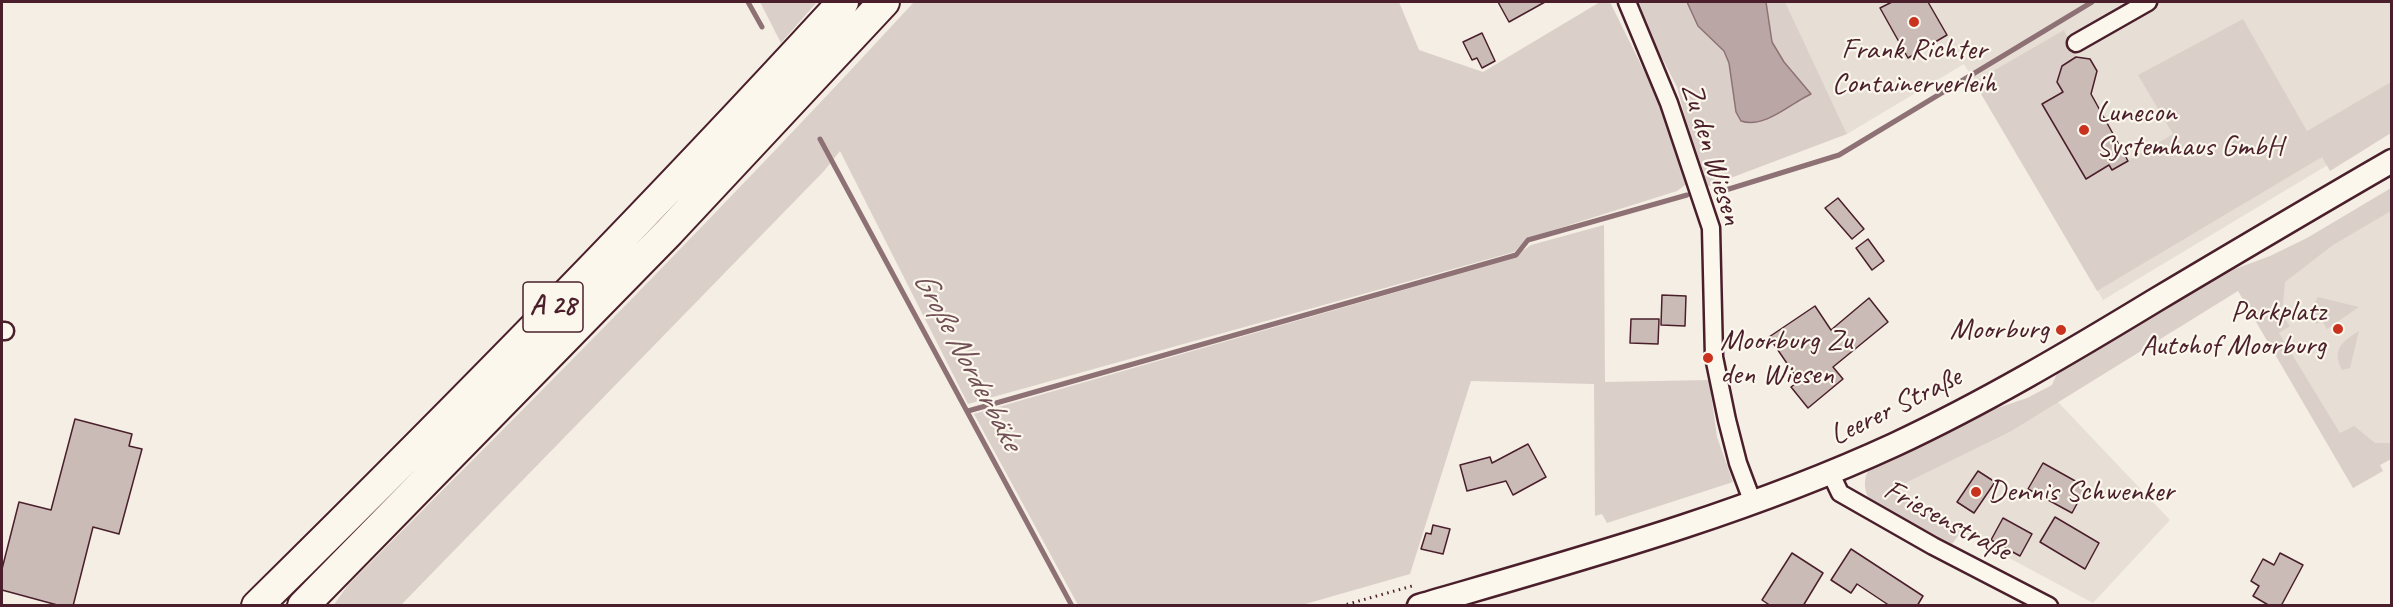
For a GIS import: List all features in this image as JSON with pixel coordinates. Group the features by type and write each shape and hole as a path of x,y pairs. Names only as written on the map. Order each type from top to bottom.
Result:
{"highway":[{"name":"A 28","path":"257,606 348,517 650,207 843,2"},
{"name":"A 28","path":"303,606 669,232 884,2"}],"main road":[{"name":"Leerer Straße","path":"1419,606 1596,555 1753,503 1896,444 2061,357 2391,161"}],"street":[{"name":"Zu den Wiesen","path":"1627,2 1669,102 1711,228 1714,357 1738,463 1753,503"},
{"path":"2076,43 2148,2"},
{"name":"Friesenstraße","path":"1830,472 1839,493 1933,546 2049,606"}],"shaded area":[{"path":"760,2 817,2 781,43"},
{"path":"914,2 1399,2 1419,50 1483,72 1600,2 1610,2 1655,93 1688,183 1677,191 1528,238 1514,252 968,404 840,151 824,171 401,605 333,606 348,585 705,223"},
{"path":"1633,2 1687,2 1698,26 1724,51 1729,63 1736,112 1761,121 1811,94 1784,62 1772,42 1766,2 1785,2 1847,134 1704,188 1677,87"},
{"path":"1687,2 1766,2 1772,42 1784,62 1811,94 1768,118 1750,123 1741,121 1736,112 1729,63 1724,51 1698,26"},
{"path":"1784,2 2391,2 2391,127 2103,300 1964,64 1847,134"},
{"path":"2243,19 2307,131 2391,82 2391,133 2330,171 2322,157 2097,291 1974,82 2064,30 2076,57 2062,66 2058,82 2063,92 2086,179 2109,165 2112,170 2173,134 2138,75"},
{"path":"2391,188 2391,211 2333,245 2285,282 2282,315 2290,326 2279,333 2340,433 2354,426 2375,443 2391,443 2391,459 2380,465 2383,471 2353,488 2238,291 2010,432 1891,490 1961,532 1952,544 1869,500 1865,484 1869,469 1977,415 2027,398 2052,385 2058,371 2235,269 2270,256 2307,238"},
{"name":"Parkplatz Autohof Moorburg","path":"2391,204 2391,459 2359,476 2248,288"},
{"path":"1604,225 1605,382 1709,380 1717,437 1733,482 1607,523 1602,514 1595,516 1594,384 1471,381 1410,574 1302,605 1078,605 974,414 1511,259 1531,245"},
{"path":"2318,297 2359,307 2327,329 2322,321 2316,324 2315,321 2314,306"},
{"path":"2359,331 2350,368 2342,370 2338,356 2340,346"},
{"path":"2058,402 2170,520 2093,603 1929,515 1890,490 2010,432"}],"building":[{"path":"1498,2 1545,2 1509,22"},
{"name":"Frank Richter Containerverleih","path":"1892,2 1928,2 1947,35 1908,58 1880,8"},
{"path":"1482,33 1495,61 1482,68 1477,58 1472,60 1463,42"},
{"name":"Lunecon Systemhaus GmbH","path":"2076,57 2090,59 2097,71 2091,94 2128,161 2112,170 2109,165 2086,179 2042,104 2063,92 2057,82 2062,66"},
{"path":"1838,198 1864,229 1852,239 1825,208"},
{"path":"1868,239 1884,261 1872,270 1856,248"},
{"path":"1662,295 1686,296 1685,326 1661,325"},
{"path":"1869,298 1888,322 1833,367 1843,379 1808,408 1791,387 1799,381 1769,337 1815,306 1831,330"},
{"path":"1631,319 1659,319 1658,344 1630,343"},
{"path":"75,419 132,434 129,446 142,449 119,534 93,527 73,606 61,606 2,590 2,569 19,502 51,510"},
{"path":"1528,444 1546,477 1513,495 1506,481 1467,491 1460,465 1490,457 1492,463"},
{"path":"2043,463 2086,487 2072,513 2028,489"},
{"name":"Dennis Schwenker","path":"1978,471 1995,482 1974,513 1957,502"},
{"path":"2055,517 2099,543 2085,569 2040,542"},
{"path":"2003,518 2032,534 2020,556 1991,540"},
{"path":"1433,525 1450,529 1443,554 1421,549 1426,533 1431,534"},
{"path":"1851,549 1923,596 1917,606 1890,606 1857,584 1851,593 1831,580"},
{"path":"1792,553 1823,573 1803,606 1771,606 1762,600"},
{"path":"2280,553 2303,565 2281,606 2270,606 2253,596 2259,586 2251,581 2263,559 2274,565"}],"waterway":[{"name":"Große Norderbäke","path":"748,2 762,27"},
{"path":"1716,193 1839,155 2092,2"},
{"name":"Große Norderbäke","path":"820,139 1072,606"},
{"path":"968,411 1516,255 1528,240 1687,195"}],"place":[{"name":"Frank Richter Containerverleih","path":"1914,22"},
{"name":"Lunecon Systemhaus GmbH","path":"2084,130"},
{"name":"Parkplatz Autohof Moorburg","path":"2338,329"},
{"name":"Moorburg","path":"2061,330"},
{"name":"Moorburg Zu den Wiesen","path":"1708,358"},
{"name":"Dennis Schwenker","path":"1976,492"}]}
